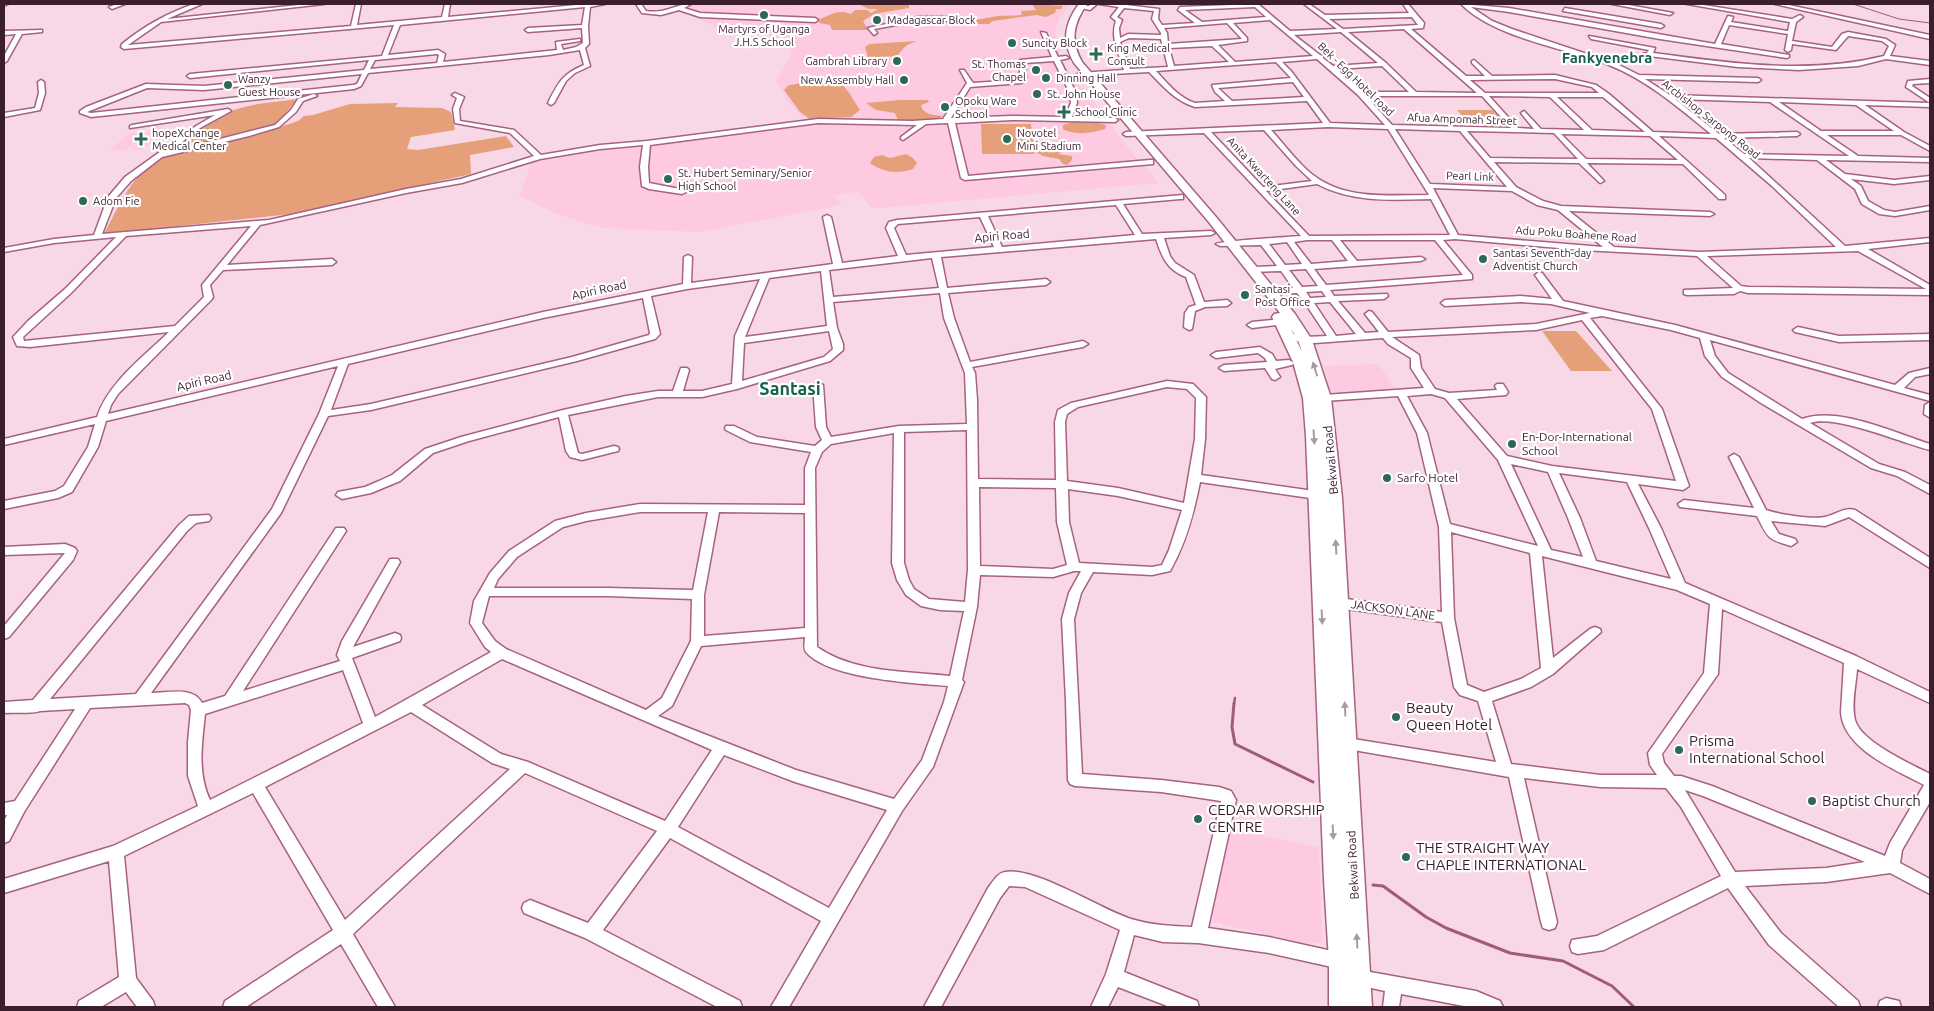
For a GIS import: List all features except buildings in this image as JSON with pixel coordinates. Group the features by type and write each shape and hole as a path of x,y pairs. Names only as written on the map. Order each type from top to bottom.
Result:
{"highway":[{"name":"Bekwai Road","path":"1083,5 1065,18 1060,32 1062,60 1082,75 1221,240 1257,288 1285,329 1295,362 1310,398 1360,1007"},
{"name":"Bekwai Road","path":"1083,5 1070,24 1069,41 1082,75 1115,120 1131,134 1150,162 1176,188 1221,240 1254,270 1275,297 1304,340 1324,398 1334,498 1347,744 1339,767 1341,1007"}],"street":[{"path":"112,7 122,4"},
{"path":"199,4 177,11 137,34 124,47 602,4"},
{"path":"158,22 321,4"},
{"path":"354,27 358,4"},
{"path":"445,19 447,4"},
{"path":"639,4 644,12 655,14 680,9 689,4"},
{"path":"1101,4 1156,10"},
{"path":"1160,4 1156,10 1155,19 1164,33 1163,37 1172,69"},
{"path":"1201,24 1180,9 1256,4"},
{"name":"Bek - Egg Hotel road","path":"1256,4 1332,68 1360,94 1390,127 1455,236"},
{"path":"1306,4 1343,30 1384,64 1414,94"},
{"path":"1291,33 1407,28 1422,25 1406,4"},
{"path":"1465,4 1557,18 1657,37 1787,56 1799,68"},
{"name":"Arcbishop Sarpong Road","path":"1465,4 1480,17 1501,27 1611,64 1638,77 1669,97 1744,156 1790,197 1842,248"},
{"path":"1509,10 1515,4"},
{"path":"1557,18 1570,4"},
{"path":"1616,4 1670,12"},
{"path":"1611,64 1651,51 1661,26 1674,4"},
{"path":"1689,4 1793,21 1809,10"},
{"path":"1778,4 1930,37"},
{"path":"341,89 91,115 82,112 146,86 196,88 220,86 582,48 586,44 585,26 588,5"},
{"path":"1123,5 1114,16 1119,20 1116,28 1117,41 1128,72"},
{"path":"680,9 700,15 815,20"},
{"path":"1565,10 1661,26"},
{"path":"1716,46 1732,11"},
{"path":"1324,17 1413,15"},
{"path":"1160,27 1273,18"},
{"path":"874,33 871,28 880,25 922,19 958,19"},
{"path":"1787,56 1793,21"},
{"path":"1165,46 1212,44 1245,39 1228,22"},
{"path":"384,57 398,23"},
{"path":"1727,23 1791,33"},
{"path":"528,30 585,26"},
{"path":"1407,28 1484,95 1517,131"},
{"path":"4,33 40,31 38,32"},
{"path":"4,58 20,32"},
{"path":"1043,33 1062,60 1074,98 1068,118"},
{"path":"1790,42 1834,49 1844,35 1884,40 1891,44 1886,57"},
{"path":"1117,41 1128,36 1163,37"},
{"path":"1591,37 1651,51 1714,62 1799,68 1868,63 1886,57 1930,63"},
{"path":"560,51 558,42 578,40"},
{"path":"1212,44 1234,64"},
{"path":"551,103 563,80 573,72 587,66 582,48"},
{"path":"190,76 441,52 440,64"},
{"path":"158,156 277,126 294,111 300,100 359,85 372,58"},
{"path":"1082,75 1321,58"},
{"path":"1007,84 1023,80 1022,61 1062,60"},
{"path":"1278,61 1295,80 1328,126"},
{"path":"1474,62 1491,78"},
{"path":"1332,68 1384,64"},
{"path":"1151,70 1169,89 1189,104 1202,106 1307,99"},
{"path":"962,71 970,81 970,84"},
{"path":"1465,78 1562,77 1594,86 1607,94 1649,134 1685,162 1722,197"},
{"path":"1638,77 1758,80"},
{"path":"1232,104 1214,86 1295,80"},
{"path":"1930,81 1910,82 1909,87 1930,101"},
{"path":"4,115 38,109 42,93 41,82"},
{"path":"1021,87 1007,84 970,84 967,86 949,120 965,178 1150,162"},
{"path":"205,102 206,98 220,86"},
{"path":"1360,94 1607,94"},
{"path":"455,95 461,97 456,109 458,122 512,131 539,157"},
{"path":"1552,95 1591,133"},
{"path":"1669,97 1930,105"},
{"path":"1771,100 1855,157"},
{"path":"1858,103 1902,133 1930,149"},
{"path":"96,237 112,196 128,178 198,127 228,111 132,127"},
{"path":"1524,112 1540,132"},
{"path":"4,250 124,234 258,223 462,181 539,157 600,147 647,143 805,121 928,122 1068,118 1115,120"},
{"path":"903,138 928,122"},
{"name":"Afua Ampomah Street","path":"1131,134 1328,126 1717,136 1797,134"},
{"path":"1266,128 1318,182 1332,190 1357,196 1432,198"},
{"name":"Anita Kwarteng Lane","path":"1205,130 1307,238"},
{"path":"1463,130 1513,189 1540,203 1560,208 1710,214"},
{"path":"1556,132 1600,181"},
{"path":"1818,133 1902,133"},
{"path":"647,143 644,167 645,184 649,187 682,192"},
{"path":"1744,156 1930,160"},
{"path":"1818,157 1861,191 1865,202 1882,212 1895,214 1930,208"},
{"path":"1487,160 1685,162"},
{"path":"1843,176 1894,182 1930,178"},
{"path":"1261,189 1318,182"},
{"name":"Pearl Link","path":"1426,186 1513,189"},
{"path":"903,258 890,228 892,224 897,222 1118,202 1176,188"},
{"path":"1118,202 1140,237"},
{"path":"1560,208 1611,249"},
{"path":"983,215 999,249"},
{"path":"827,217 838,266"},
{"path":"4,505 58,494 68,490 93,447 104,418 106,405 114,392 209,297 206,285 258,223"},
{"path":"124,234 68,291 31,323 18,337 20,344 178,328"},
{"path":"1159,236 1170,264 1176,270 1190,275 1201,305"},
{"name":"Apiri Road","path":"4,442 543,315 687,286 903,258 999,249 1159,236 1221,240"},
{"path":"1275,297 1299,290 1469,277 1436,236"},
{"name":"Adu Poku Boahene Road","path":"1221,240 1263,242 1307,238 1455,236 1582,248 1699,254 1759,254 1859,248 1930,240"},
{"path":"1334,238 1354,264"},
{"path":"1289,240 1332,299 1363,337"},
{"path":"1263,242 1334,339"},
{"path":"1859,248 1930,288"},
{"path":"1699,254 1738,288 1748,290 1930,292"},
{"path":"780,1007 897,806 928,763 940,736 957,682 971,607 974,570 971,391 966,365 949,318 936,255"},
{"path":"687,286 688,257"},
{"path":"1254,270 1421,259"},
{"path":"220,268 332,262"},
{"path":"342,495 367,490 396,478 429,451 465,439 563,413 646,395 702,394 737,386 827,359 838,350 838,344 832,328 825,268"},
{"path":"1539,274 1559,302"},
{"path":"737,386 739,341 766,275"},
{"path":"828,300 1046,282"},
{"path":"1686,292 1734,291 1738,288"},
{"path":"324,414 371,407 574,358 652,337 656,334 646,294"},
{"path":"1275,297 1308,301 1384,296"},
{"path":"1445,303 1521,299 1559,302 1704,336 1930,398"},
{"path":"1189,327 1189,313 1192,309 1201,305 1227,303"},
{"path":"1252,325 1285,329 1304,340 1334,339 1418,332 1536,327 1602,313"},
{"path":"1369,314 1398,348 1416,357 1416,368 1431,391"},
{"path":"1503,459 1552,469 1683,486 1656,408 1584,316"},
{"path":"739,341 832,328"},
{"path":"1798,330 1839,338 1930,337"},
{"path":"1704,336 1710,356 1720,370 1765,401 1875,466 1901,474 1930,490"},
{"path":"966,365 1083,344"},
{"path":"1216,355 1260,350 1269,356 1272,363"},
{"path":"140,699 276,510 324,414 344,362"},
{"path":"1224,368 1295,362"},
{"path":"1275,376 1269,367 1295,362"},
{"path":"677,395 684,370"},
{"path":"1896,389 1912,376 1930,371"},
{"path":"974,570 1053,574 1074,567 1152,571 1166,568 1173,555 1190,508 1194,478 1202,411 1201,397 1190,386 1167,384 1074,405 1062,412 1060,422 1062,522 1074,567"},
{"path":"818,385 821,427 828,441"},
{"path":"1324,398 1431,391 1449,396 1502,393 1500,386"},
{"path":"1402,393 1422,433 1445,527 1448,618 1461,687 1465,691 1484,698 1526,683 1548,670 1595,632"},
{"path":"702,394 704,406"},
{"path":"1449,396 1503,459 1542,552 1548,670"},
{"path":"563,413 571,451 574,455 582,457 614,449"},
{"path":"1802,422 1813,418 1824,418 1852,424 1930,447"},
{"path":"957,682 839,666 820,658 811,650 809,632 810,468 817,450 828,441 899,429 972,427"},
{"path":"730,428 754,440 817,450"},
{"path":"899,429 898,563 904,582 913,595 932,605 971,607"},
{"path":"1734,457 1772,536 1791,542"},
{"path":"1552,469 1574,518 1591,564"},
{"path":"1194,478 1318,496"},
{"path":"1630,480 1655,528 1680,586"},
{"path":"973,483 1060,484 1118,492 1190,508"},
{"path":"1684,504 1762,513 1775,518 1825,522 1845,513 1851,513 1930,564"},
{"path":"810,509 640,508 586,517 559,524 513,554 494,576 480,601 476,623 490,644 501,654 721,748 854,795 897,806"},
{"path":"648,716 666,702 698,640 698,595 714,508"},
{"path":"35,706 183,528 193,519 205,518"},
{"path":"1445,527 1680,586 1851,660 1930,698"},
{"path":"229,701 340,531"},
{"path":"4,551 65,548 71,551 69,557 4,634"},
{"path":"371,726 345,660 348,641 394,562"},
{"path":"1088,568 1075,592 1068,619 1075,780 1161,786 1219,793 1226,796 1229,800 1198,935"},
{"path":"485,592 607,592 698,595"},
{"path":"1716,602 1711,674 1655,753 1657,765 1686,802 1731,880 1775,939 1852,1007"},
{"name":"JACKSON LANE","path":"1339,603 1448,618"},
{"path":"698,640 809,632"},
{"path":"198,710 345,660 394,638"},
{"path":"4,886 116,852 256,785 371,726 501,654"},
{"path":"1851,660 1848,719 1853,730 1875,751 1930,781"},
{"path":"4,707 187,697 194,701 198,710 195,742 195,776 206,808"},
{"path":"1484,698 1510,771 1549,922"},
{"path":"4,836 19,808 85,704"},
{"path":"410,705 497,758 523,766 668,829 832,918"},
{"path":"1347,744 1510,771 1600,781 1681,782 1890,866 1930,887"},
{"path":"591,932 668,829 721,748"},
{"path":"231,1007 343,933 523,766"},
{"path":"256,785 387,1007"},
{"path":"1890,866 1895,848 1930,788"},
{"path":"4,809 19,808"},
{"path":"116,852 128,981 147,1007"},
{"path":"1578,946 1598,944 1731,880 1826,875 1890,866"},
{"path":"932,1007 994,893 1005,879 1026,880 1129,926 1164,934 1198,935 1269,945 1341,961"},
{"path":"530,908 591,932 734,1007"},
{"path":"1099,1007 1114,976 1129,926"},
{"path":"1114,976 1188,1007"},
{"path":"1359,978 1476,1000 1494,1007"},
{"path":"85,1007 128,981"},
{"path":"1391,1007 1394,984"},
{"path":"1886,1007 1893,1007"}],"shaded area":[{"name":"Opoku Ware School","path":"693,4 1071,4 1060,18 1055,31 1061,58 1078,84 1089,95 1129,149 1159,183 881,208 871,207 858,192 835,195 841,204 826,208 700,232 602,228 557,214 519,196 532,161 553,155 695,139 809,122 789,103 776,81 792,54 788,40 706,24 685,9"},
{"path":"858,4 909,4 909,8 874,14 863,21 868,30 832,30 830,25 819,23 820,19 835,13 851,14 855,10 867,10 871,13 878,9 869,9"},
{"path":"1032,4 1063,6 1061,9 1056,9 1055,13 1046,17 1037,15 993,21 989,24 973,24 969,21 998,16 1022,15 1021,11 1036,10"},
{"path":"917,41 906,47 897,56 868,58 865,47 870,44"},
{"path":"810,76 829,78 841,84 846,88 860,110 851,117 810,119 800,112 784,90 789,85 797,84"},
{"path":"297,99 274,129 298,121 304,116 350,104 398,103 395,107 442,108 451,112 455,130 411,137 407,149 418,150 506,136 514,147 470,155 471,174 291,214 104,234 123,198 137,178 157,158 197,128 237,109"},
{"path":"928,100 929,102 921,105 924,111 929,114 942,116 938,120 898,120 895,113 876,110 866,103"},
{"path":"1457,110 1492,110 1510,128 1471,127"},
{"path":"1072,122 1095,122 1106,125 1105,129 1095,132 1073,133 1063,129 1063,125"},
{"name":"Novotel Mini Stadium","path":"981,124 1031,124 1035,154 982,154"},
{"name":"hopeXchange Medical Center","path":"153,127 164,127 155,135 162,135 142,150 130,150 140,141 124,151 110,149 131,133 143,133 140,136 142,136"},
{"path":"1048,147 1062,147 1067,150 1058,154 1072,156 1072,160 1067,165 1063,164 1059,159 1043,156 1036,152"},
{"path":"906,154 917,163 913,169 891,172 870,163 874,157 882,155 890,158"},
{"path":"1542,331 1576,331 1612,371 1571,371"},
{"path":"1379,364 1397,393 1331,397 1324,366"},
{"path":"1228,829 1319,847 1322,943 1303,943 1212,922"}],"waterway":[{"path":"1853,4 1899,19 1930,23"},
{"path":"1234,704 1235,698"},
{"path":"1234,703 1232,727 1235,744 1313,782"},
{"path":"1373,885 1383,886 1426,917 1446,928 1510,953 1563,961 1612,986 1634,1007"}],"place":[{"name":"Martyrs of Uganga J.H.S School","path":"764,15"},
{"name":"Madagascar Block","path":"877,20"},
{"name":"Suncity Block","path":"1012,43"},
{"name":"King Medical Consult","path":"1096,54"},
{"name":"Gambrah Library","path":"897,61"},
{"name":"St. Thomas Chapel","path":"1036,70"},
{"name":"Dinning Hall","path":"1046,78"},
{"name":"New Assembly Hall","path":"904,80"},
{"name":"Wanzy Guest House","path":"228,85"},
{"name":"St. John House","path":"1037,94"},
{"name":"Opoku Ware School","path":"945,107"},
{"name":"School Clinic","path":"1064,112"},
{"name":"hopeXchange Medical Center","path":"141,139"},
{"name":"Novotel Mini Stadium","path":"1007,139"},
{"name":"St. Hubert Seminary/Senior High School","path":"668,179"},
{"name":"Adom Fie","path":"83,201"},
{"name":"Santasi Seventh-day Adventist Church","path":"1483,259"},
{"name":"Santasi Post Office","path":"1245,295"},
{"name":"En-Dor-International School","path":"1512,444"},
{"name":"Sarfo Hotel","path":"1387,478"},
{"name":"Beauty Queen Hotel","path":"1396,717"},
{"name":"Prisma International School","path":"1679,750"},
{"name":"Baptist Church","path":"1812,801"},
{"name":"CEDAR WORSHIP CENTRE","path":"1198,819"},
{"name":"THE STRAIGHT WAY CHAPLE INTERNATIONAL","path":"1406,857"}],"district":[{"name":"Fankyenebra","path":"1607,58"},
{"name":"Santasi","path":"790,389"}]}
